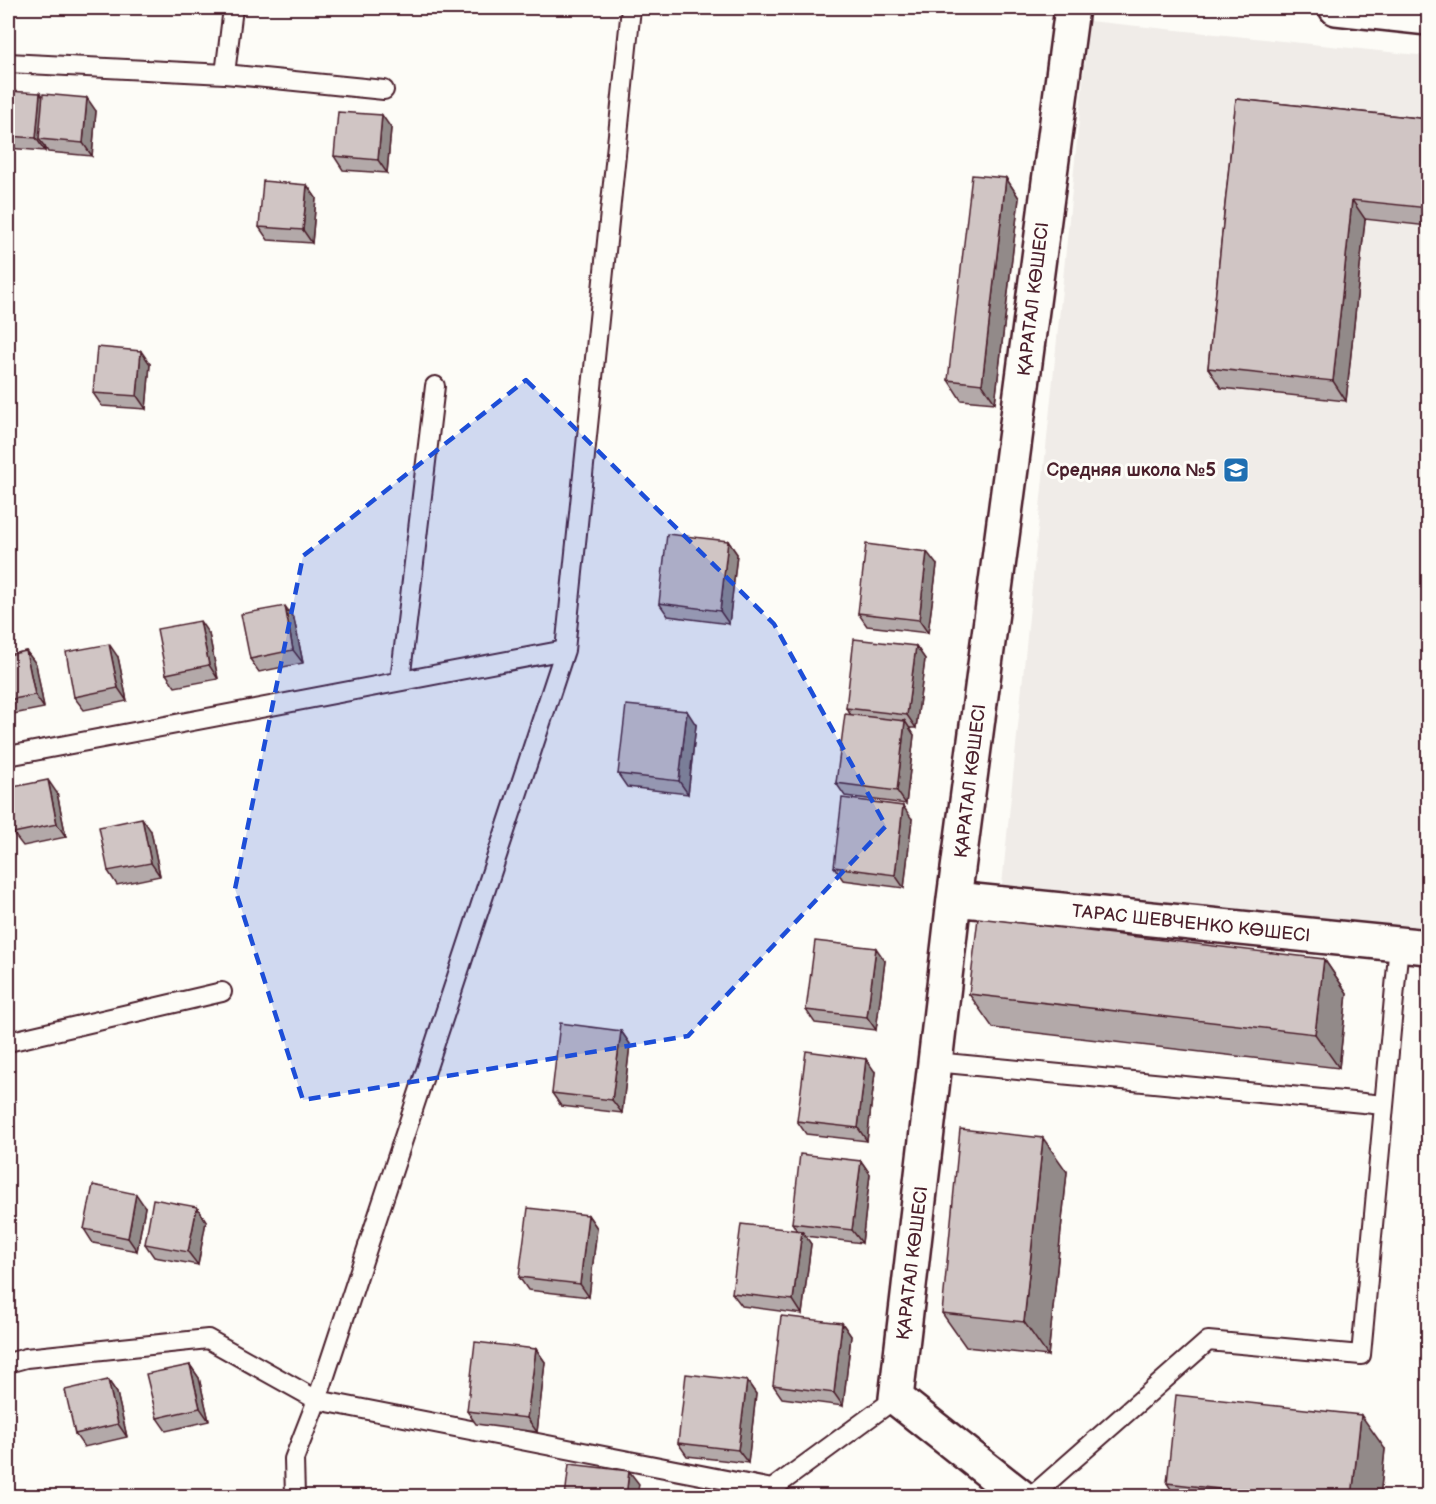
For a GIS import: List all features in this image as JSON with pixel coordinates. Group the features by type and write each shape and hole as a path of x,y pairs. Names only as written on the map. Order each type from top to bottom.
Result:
{"street":[{"name":"ҚАРАТАЛ КӨШЕСІ","path":"896,1398 954,899 1072,8"},
{"path":"1336,8 1391,10 1428,18"},
{"name":"ТАРАС ШЕВЧЕНКО КӨШЕСІ","path":"954,899 1414,945"},
{"path":"896,1398 1020,1497"}],"lane":[{"path":"225,74 233,8"},
{"path":"295,1497 294,1459 317,1400 565,650 631,8"},
{"path":"8,63 225,74 384,90"},
{"path":"400,681 435,386"},
{"path":"8,756 565,650"},
{"path":"1032,1497 1208,1341 1361,1356 1384,1105 1414,945"},
{"path":"8,1042 222,992"},
{"path":"935,1062 1384,1105"},
{"path":"8,1363 26,1358 208,1339 317,1400 772,1489 896,1398"}],"highlighted area":[{"path":"526,380 774,624 886,826 688,1036 303,1100 235,889 303,556"}],"shaded area":[{"name":"Средняя школа №5","path":"1089,21 1428,56 1428,929 1002,885"}],"building":[{"path":"8,91 40,93 36,138 8,136"},
{"path":"43,94 87,98 83,143 39,139"},
{"path":"1236,99 1428,119 1428,208 1352,200 1333,381 1208,368"},
{"path":"338,112 382,115 378,160 334,156"},
{"path":"972,175 1006,178 982,384 948,380"},
{"path":"263,181 307,185 303,230 259,227"},
{"path":"97,347 141,351 137,396 93,393"},
{"path":"667,534 728,541 720,611 659,603"},
{"path":"866,544 927,552 919,620 858,613"},
{"path":"285,606 293,650 250,659 241,614"},
{"path":"200,621 209,665 166,674 157,629"},
{"path":"854,639 916,646 907,715 846,708"},
{"path":"109,644 118,688 74,697 66,652"},
{"path":"26,651 35,695 8,700 8,655"},
{"path":"626,705 687,711 679,781 618,774"},
{"path":"845,714 905,721 897,791 836,783"},
{"path":"48,780 57,824 13,833 8,788"},
{"path":"842,798 903,806 895,875 834,867"},
{"path":"142,818 151,863 108,871 99,827"},
{"path":"978,918 1324,959 1315,1034 969,994"},
{"path":"815,941 876,948 867,1017 806,1010"},
{"path":"560,1023 621,1031 612,1100 552,1093"},
{"path":"806,1051 866,1059 858,1128 797,1121"},
{"path":"960,1129 1043,1138 1024,1322 942,1313"},
{"path":"800,1154 861,1161 852,1230 792,1223"},
{"path":"93,1185 136,1194 128,1238 84,1229"},
{"path":"153,1199 197,1207 188,1252 145,1244"},
{"path":"528,1208 588,1215 580,1284 519,1277"},
{"path":"741,1224 802,1231 793,1300 732,1293"},
{"path":"781,1316 842,1323 834,1393 773,1385"},
{"path":"475,1342 536,1349 527,1418 467,1411"},
{"path":"190,1365 200,1408 157,1418 146,1374"},
{"path":"686,1374 747,1381 738,1450 678,1443"},
{"path":"108,1380 118,1424 75,1434 65,1390"},
{"path":"1176,1395 1361,1415 1352,1497 1291,1497 1167,1483"},
{"path":"569,1464 629,1471 626,1497 565,1497"}],"place":[{"name":"Средняя школа №5","path":"1236,470"}]}
